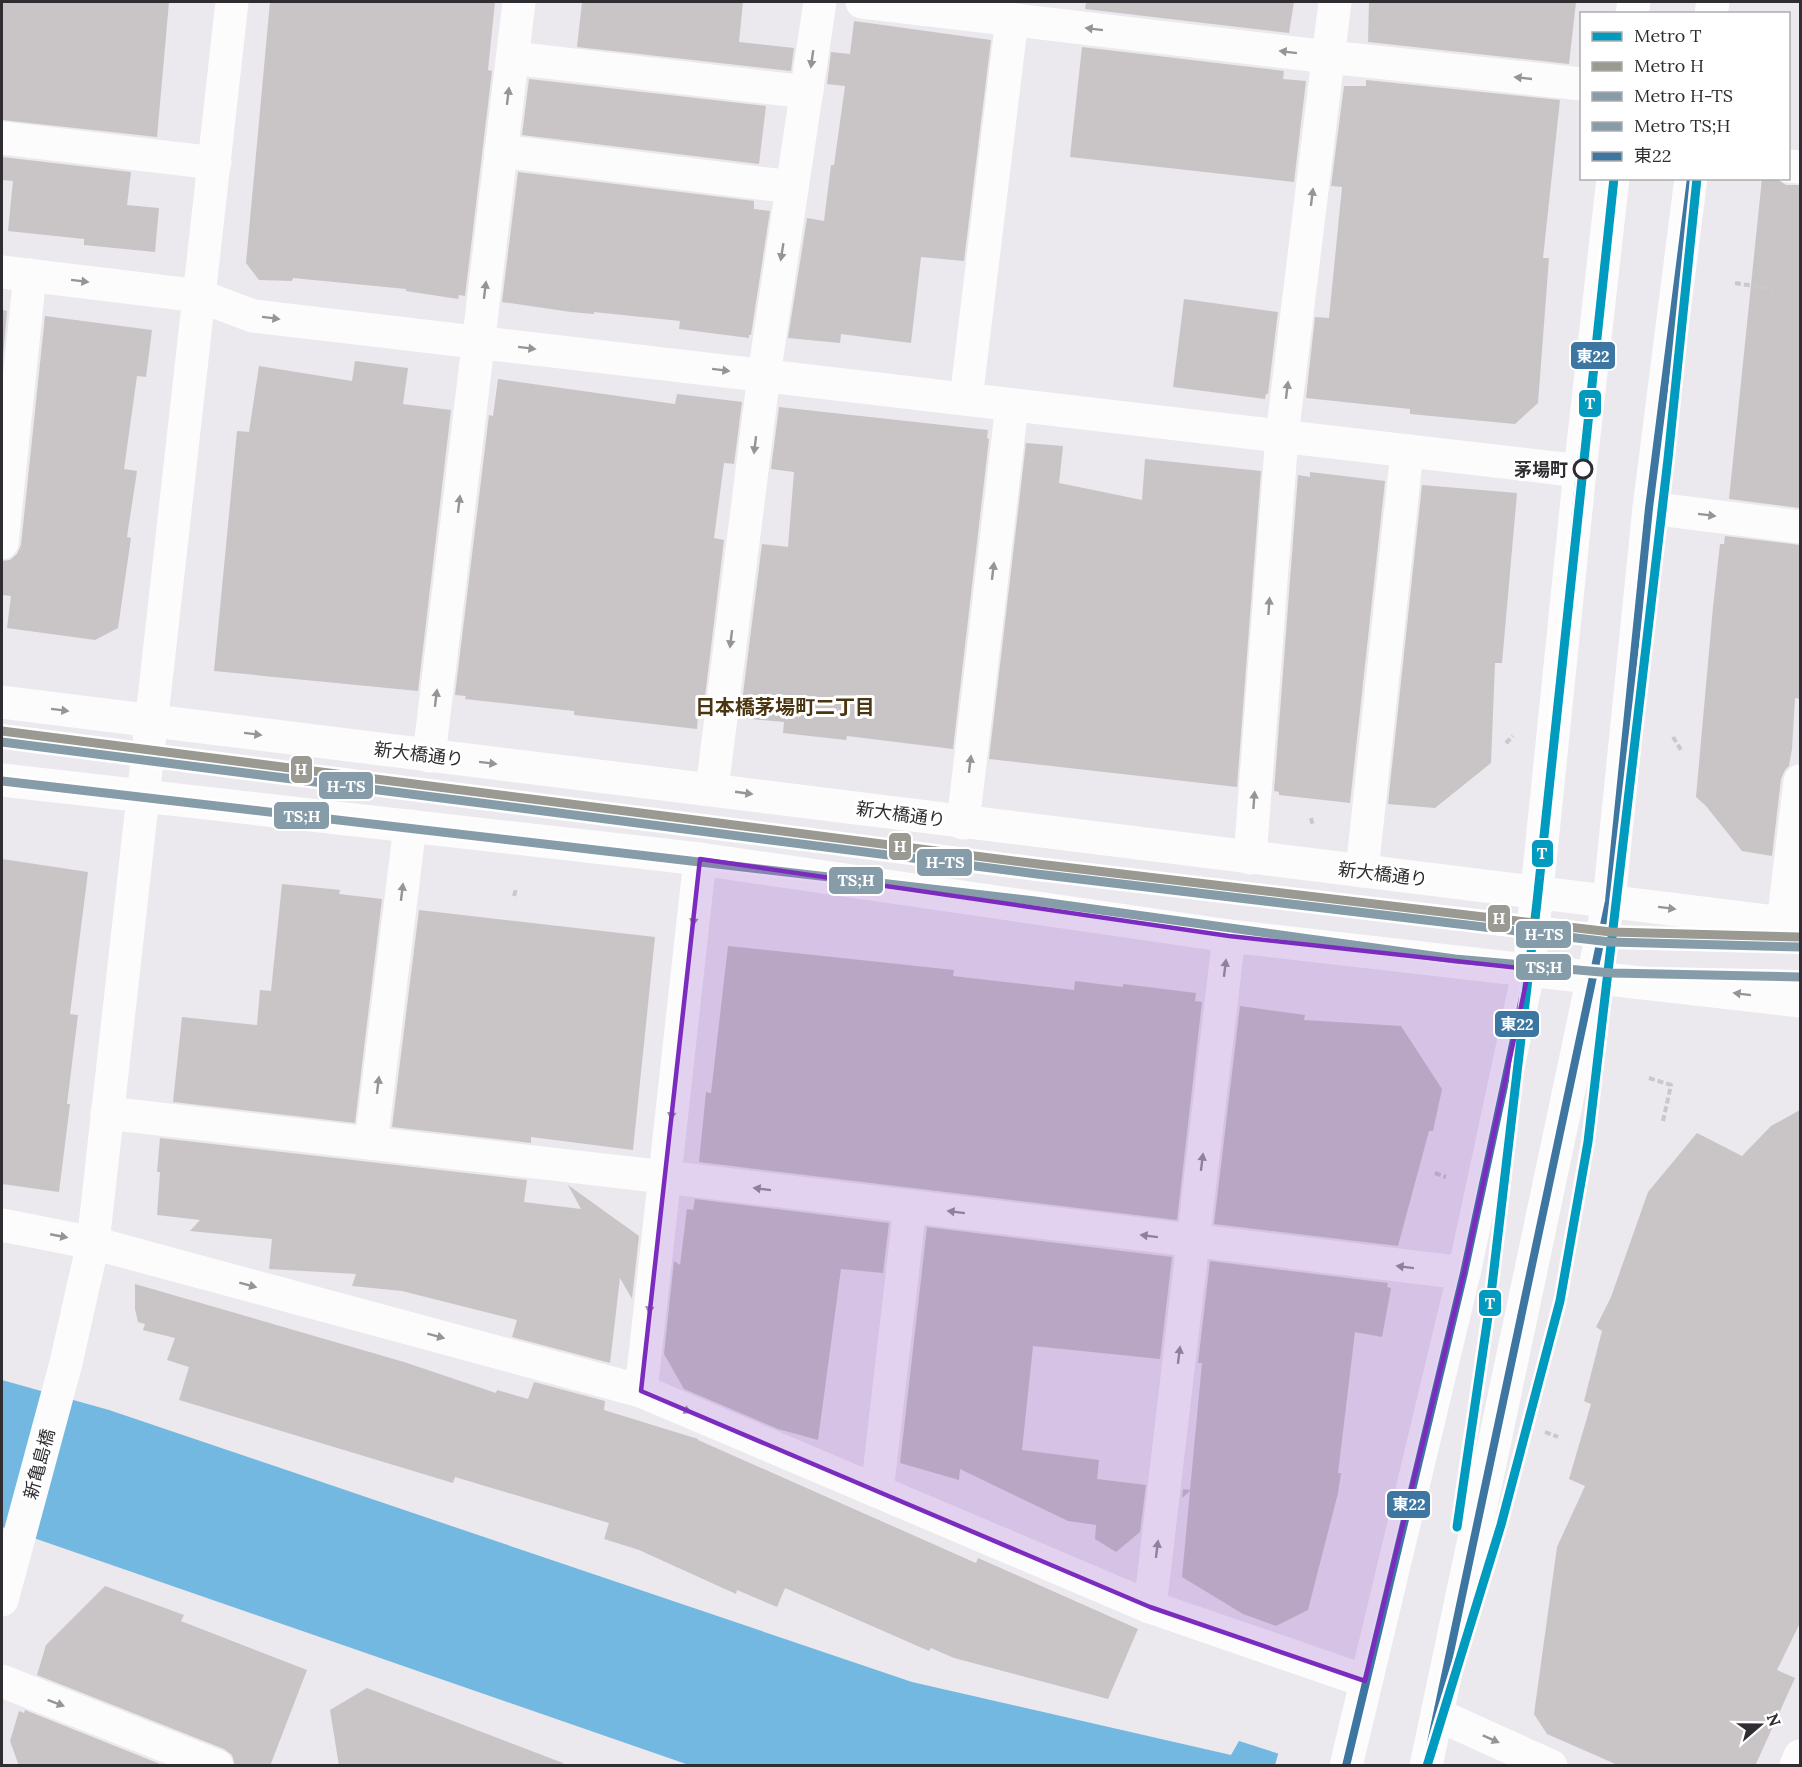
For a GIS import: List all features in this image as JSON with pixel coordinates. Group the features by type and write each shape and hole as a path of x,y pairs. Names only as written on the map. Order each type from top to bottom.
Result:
{"street":[{"name":"新亀島橋","path":"2,1600 66,1363 93,1243 232,2"},
{"path":"429,756 519,2"},
{"path":"712,789 764,375 820,2"},
{"path":"862,2 1012,19 1052,13 1329,57 1580,84"},
{"path":"1250,858 1282,436 1335,2"},
{"path":"966,399 1012,19"},
{"path":"513,58 807,92"},
{"path":"2,138 215,163"},
{"path":"501,151 792,187"},
{"path":"1346,1766 1464,1273 1529,969 1580,471 1613,180"},
{"path":"1428,1757 1609,901 1649,508 1691,180"},
{"path":"2,543 16,274 200,296 253,316 1580,471"},
{"path":"963,822 1012,405"},
{"path":"1362,871 1407,451"},
{"path":"1649,508 1800,526"},
{"name":"新大橋通り","path":"2,702 1792,924"},
{"path":"2,780 700,859 1229,936 1800,1001"},
{"path":"1792,924 1800,781"},
{"path":"371,1143 410,826"},
{"path":"641,1391 700,859"},
{"path":"1150,1607 1229,936"},
{"path":"107,1113 1464,1273"},
{"path":"877,1491 910,1207"},
{"path":"2,1225 93,1243 641,1391 1150,1607 1365,1681"},
{"path":"2,1681 217,1766"},
{"path":"1438,1715 1551,1766"},
{"path":"1796,1766 1800,1756"}],"path":[{"path":"1735,283 1773,289"},
{"path":"1673,737 1681,750"},
{"path":"514,896 516,889"},
{"path":"1649,1078 1671,1085 1663,1121"},
{"path":"1435,1173 1446,1177"},
{"path":"1545,1432 1558,1437"}],"highlighted area":[{"path":"700,859 1229,936 1529,969 1464,1273 1365,1681 1150,1607 641,1391"}],"water":[{"path":"2,1380 109,1410 912,1682 1231,1755 1239,1741 1314,1765 689,1765 2,1527"}],"pier":[{"path":"1279,1751 1315,1763 1317,1766 1275,1765"}],"building":[{"path":"2,2 169,2 157,137 2,120"},
{"path":"270,2 495,2 488,70 492,71 465,296 459,295 458,299 406,291 406,289 293,278 292,281 259,280 246,263"},
{"path":"582,2 743,2 739,42 794,48 791,71 577,47"},
{"path":"1086,2 1294,2 1289,33 1085,9"},
{"path":"1369,2 1576,2 1569,64 1368,42"},
{"path":"854,21 991,40 964,261 921,257 911,343 841,334 840,343 788,338 807,218 824,221 831,165 834,165 845,86 827,84 831,52 850,54"},
{"path":"1082,47 1284,71 1283,79 1306,81 1294,182 1070,157"},
{"path":"529,79 766,106 759,164 522,135"},
{"path":"1366,80 1560,100 1543,258 1549,258 1538,403 1515,424 1410,414 1410,409 1306,398 1315,317 1329,318 1342,187 1331,186 1344,86 1366,86"},
{"path":"2,157 131,172 127,205 159,208 155,252 84,245 84,239 8,231 13,181 2,180"},
{"path":"518,172 754,201 754,209 770,211 749,338 679,329 680,321 594,312 594,314 571,312 502,302"},
{"path":"1762,180 1778,180 1786,185 1800,185 1800,508 1729,499"},
{"path":"1184,299 1278,312 1268,394 1265,399 1173,387"},
{"path":"2,310 7,311 2,367"},
{"path":"45,316 152,330 146,377 137,376 124,469 137,471 127,537 131,538 118,628 95,640 7,628 11,596 2,595 2,561 10,560 17,554 21,545"},
{"path":"355,361 408,368 403,404 451,410 418,691 214,671 237,431 249,432 259,366 352,381"},
{"path":"498,379 675,404 677,394 742,402 734,464 724,463 714,538 724,540 703,713 698,713 697,729 574,715 574,711 465,699 466,696 455,695 489,415 493,416"},
{"path":"779,407 988,430 987,438 989,439 953,749 847,736 846,740 783,733 784,722 740,718 762,544 788,547 794,472 771,469"},
{"path":"1026,443 1063,446 1059,483 1142,500 1145,459 1261,471 1237,787 989,759"},
{"path":"1310,472 1385,481 1350,803 1279,795 1279,792 1274,791 1298,475 1310,477"},
{"path":"1422,485 1517,493 1502,663 1495,663 1491,763 1435,808 1388,804"},
{"path":"1725,536 1800,545 1800,699 1795,698 1792,749 1789,766 1781,779 1772,856 1742,851 1696,797 1720,544 1724,544"},
{"path":"2,859 88,872 70,1014 78,1015 59,1192 2,1184"},
{"path":"282,884 340,890 339,894 382,899 355,1123 173,1102 182,1017 257,1025 260,990 271,991"},
{"path":"419,910 655,937 633,1150 531,1137 531,1143 392,1127"},
{"path":"728,946 954,970 953,976 1074,990 1075,981 1196,993 1195,1001 1202,1002 1177,1220 699,1162 706,1092 711,1093"},
{"path":"1240,1006 1305,1015 1304,1020 1401,1026 1442,1089 1433,1131 1429,1131 1398,1246 1214,1224"},
{"path":"1800,1110 1800,1623 1777,1670 1795,1678 1755,1766 1620,1766 1547,1734 1534,1714 1557,1547 1585,1486 1569,1479 1591,1404 1584,1401 1602,1331 1596,1327 1611,1297 1648,1192 1697,1133 1742,1156 1771,1126"},
{"path":"160,1138 527,1180 524,1202 581,1209 568,1185 639,1236 632,1299 620,1278 610,1363 512,1337 517,1320 402,1291 352,1286 356,1274 269,1269 272,1239 190,1231 200,1220 157,1215"},
{"path":"695,1199 889,1223 883,1273 841,1269 818,1440 778,1429 684,1389 664,1354 674,1261 680,1265 687,1209 693,1210"},
{"path":"927,1227 1172,1257 1160,1359 1033,1346 1022,1450 1099,1460 1097,1479 1146,1485 1140,1532 1116,1552 1095,1539 1096,1525 1068,1521 960,1469 959,1480 900,1463"},
{"path":"1210,1261 1388,1283 1387,1287 1391,1288 1382,1337 1355,1332 1338,1473 1341,1473 1338,1493 1308,1610 1276,1626 1243,1614 1182,1577 1190,1491 1182,1498 1183,1489 1190,1490 1202,1363 1198,1363"},
{"path":"135,1284 404,1362 496,1393 497,1390 528,1399 534,1382 605,1401 604,1410 698,1439 976,1563 978,1558 1138,1629 1108,1699 954,1658 931,1648 929,1651 785,1588 777,1607 737,1590 736,1594 639,1550 604,1539 609,1523 455,1477 453,1483 179,1400 189,1367 167,1360 175,1338 143,1330 145,1324 138,1322 135,1309"},
{"path":"105,1586 184,1615 181,1621 307,1670 270,1766 235,1766 232,1755 224,1749 37,1675 46,1645"},
{"path":"367,1688 563,1763 563,1766 339,1766 330,1710"},
{"path":"25,1710 165,1766 19,1766 10,1741 19,1711 24,1713"}],"metro line":[{"name":"T","path":"1457,1527 1490,1303 1537,902 1614,180"},
{"name":"T","path":"1427,1766 1501,1525 1560,1301 1588,1142 1668,459 1697,180"},
{"name":"H","path":"2,731 1038,864 1611,932 1800,937"},
{"name":"H-TS","path":"2,742 1037,874 1610,942 1800,947"},
{"name":"TS;H","path":"2,781 1035,901 1455,959 1612,973 1800,977"}],"transit line":[{"name":"東22","path":"1346,1766 1464,1273 1529,969 1580,471 1613,180"},
{"name":"東22","path":"1426,1766 1609,901 1649,508 1691,180"}],"place":[{"name":"茅場町","path":"1583,469"}],"district":[{"name":"日本橋茅場町二丁目","path":"785,706"}]}
